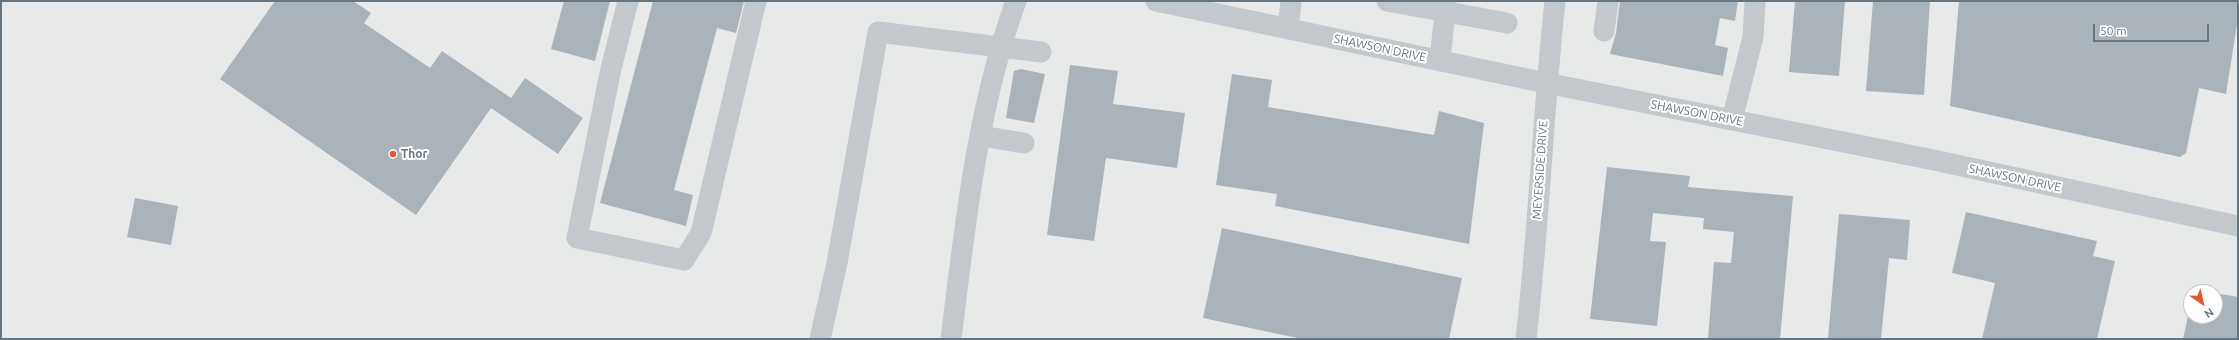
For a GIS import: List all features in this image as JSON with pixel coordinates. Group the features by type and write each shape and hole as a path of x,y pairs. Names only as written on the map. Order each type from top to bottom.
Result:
{"street":[{"path":"628,1 610,73 577,238 684,260 701,233 756,1"},
{"path":"950,339 970,186 1000,45 1016,1"},
{"name":"SHAWSON DRIVE","path":"1156,1 1204,6 1288,29 1546,83 1935,161 2238,226"},
{"path":"1288,29 1291,1"},
{"path":"1387,1 1445,7 1507,24"},
{"name":"MEYERSIDE DRIVE","path":"1526,339 1535,247 1546,83 1555,1"},
{"path":"1604,30 1608,1"},
{"path":"1732,120 1753,37 1755,1"},
{"path":"1440,61 1445,7"},
{"path":"820,339 837,263 878,32 1000,45 1041,52"},
{"path":"981,136 1024,143"}],"shaded area":[{"path":"1,1 2238,1 2238,339 1,339"}],"building":[{"name":"Thor","path":"275,1 353,1 371,13 364,23 430,68 442,51 511,98 525,78 583,118 558,154 491,108 416,215 220,79"},
{"path":"564,1 610,1 595,61 551,49"},
{"path":"653,1 744,1 736,33 717,28 674,190 693,195 686,226 600,203"},
{"path":"1620,1 1738,1 1735,21 1720,18 1715,45 1728,48 1723,76 1610,54 1616,33"},
{"path":"1795,1 1845,1 1839,76 1789,72"},
{"path":"1873,1 1930,1 1924,95 1866,91"},
{"path":"1959,1 2238,1 2238,18 2226,94 2199,88 2186,153 2180,157 1950,106"},
{"path":"1070,65 1118,71 1113,104 1185,113 1177,168 1106,158 1094,241 1047,235"},
{"path":"1021,69 1045,74 1034,123 1006,118 1014,71"},
{"path":"1232,74 1272,80 1268,107 1434,135 1439,111 1484,123 1469,244 1275,206 1277,194 1216,185"},
{"path":"1607,167 1690,176 1688,187 1793,196 1780,339 1708,339 1714,262 1731,263 1734,232 1703,229 1704,218 1653,213 1650,241 1666,242 1657,326 1590,319"},
{"path":"135,198 178,206 171,245 127,237"},
{"path":"1966,212 2097,241 2093,256 2115,261 2097,339 1982,339 1995,283 1952,273"},
{"path":"1839,214 1910,220 1907,260 1889,258 1881,339 1828,339"},
{"path":"1222,228 1462,278 1449,339 1302,339 1203,318"},
{"path":"2223,294 2238,297 2238,339 2183,339 2186,324 2223,324"}],"place":[{"name":"Thor","path":"393,154"}]}
